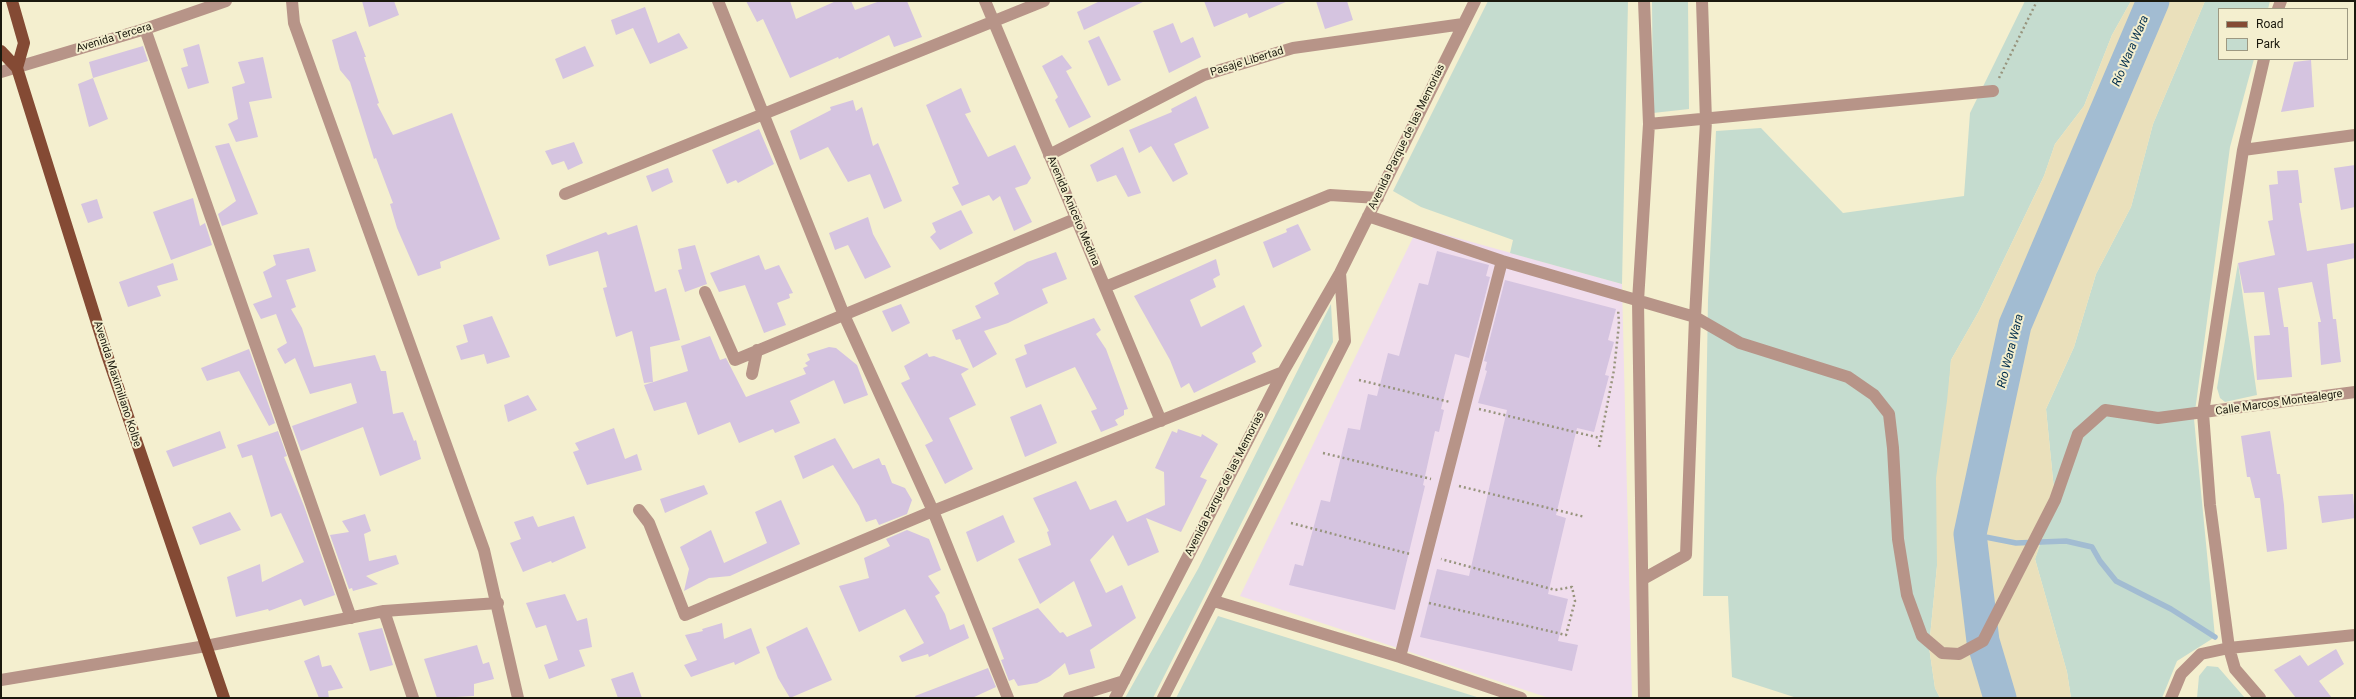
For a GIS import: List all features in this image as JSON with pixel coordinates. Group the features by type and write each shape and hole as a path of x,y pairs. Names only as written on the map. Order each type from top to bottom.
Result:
{"main road":[{"path":"12,1 24,43 17,68"},
{"name":"Avenida Maximiliano Kolbe","path":"1,51 17,68 106,352 224,698"}],"street":[{"name":"Avenida Tercera","path":"1,72 145,29 226,1"},
{"path":"292,1 294,23 484,550 498,603 518,698"},
{"path":"718,1 765,114 844,315 932,511 1008,698"},
{"name":"Avenida Aniceto Medina","path":"985,1 1075,219 1161,421"},
{"path":"565,194 1044,1"},
{"name":"Avenida Parque de las Memorias","path":"1115,698 1283,372 1340,273 1475,1"},
{"path":"1644,1 1649,124 1638,301 1644,698"},
{"path":"1643,579 1686,555 1695,317 1706,120 1702,1"},
{"name":"Pasaje Libertad","path":"1049,154 1204,75 1293,48 1463,24"},
{"path":"145,29 351,618"},
{"path":"2260,698 2235,669 2229,648 2210,505 2203,413 2243,150 2264,60"},
{"path":"1649,124 1706,120 1993,91"},
{"path":"2243,150 2355,135"},
{"path":"1105,287 1330,195 1378,198"},
{"path":"1368,216 1502,261 1695,317"},
{"path":"705,292 735,360 1075,219"},
{"path":"1400,657 1502,261"},
{"path":"1163,698 1214,601 1345,341 1340,273"},
{"name":"Calle Marcos Montealegre","path":"1695,317 1740,343 1848,377 1874,395 1889,414 1893,448 1898,539 1907,595 1922,636 1942,653 1959,654 1983,641 2055,500 2078,434 2105,410 2158,418 2355,392"},
{"path":"752,374 757,350"},
{"path":"639,510 649,523 685,615 932,511 1283,372"},
{"path":"1214,601 1400,657 1521,698"},
{"path":"1,680 206,646 351,618 384,610 498,603"},
{"path":"384,610 412,698"},
{"path":"2171,698 2181,674 2193,660 2201,654 2229,648 2355,635"},
{"path":"1069,698 1124,680"}],"path":[{"path":"1993,91 2037,1"},
{"path":"1599,447 1614,370 1619,324 1617,294"},
{"path":"1415,599 1566,635 1575,601 1572,587"}],"shaded area":[{"path":"1418,227 1622,284 1632,698 1549,698 1240,596"}],"green space":[{"path":"1488,1 1628,1 1622,284 1510,253 1513,240 1421,207 1393,191"},
{"path":"1652,1 1688,1 1689,109 1653,113"},
{"path":"2025,1 2131,1 2112,35 2084,106 2055,144 2044,176 1979,311 1951,360 1937,566 1929,647 1935,688 1940,698 1797,698 1732,677 1728,596 1703,596 1708,300 1716,131 1761,128 1843,213 1964,196 1970,113"},
{"path":"2205,1 2270,1 2268,8 2218,8 2218,60 2254,60 2230,147 2194,419 2215,637 2177,661 2162,698 2071,698 2067,672 2035,559 2055,500 2046,409 2074,347 2096,274 2131,207 2153,124"},
{"path":"2238,263 2257,395 2225,402 2220,398 2217,388"},
{"path":"1331,304 1333,342 1153,698 1125,698 1198,569"},
{"path":"1218,616 1480,698 1176,698"},
{"path":"2207,666 2218,667 2245,698 2197,698 2199,676"}],"sand":[{"path":"2131,1 2205,1 2153,124 2131,207 2096,274 2074,347 2046,409 2055,500 2035,559 2067,672 2071,698 1940,698 1935,688 1929,647 1937,566 1936,478 1947,401 1951,360 1979,311 2044,176 2055,144 2084,106 2112,35"}],"building":[{"path":"362,1 394,1 399,15 369,27"},
{"path":"746,1 790,1 796,19 836,1 851,1 855,10 880,1 907,1 922,37 894,47 889,35 839,59 838,57 790,78 763,19 757,22"},
{"path":"1100,1 1145,1 1084,30 1077,12"},
{"path":"1204,1 1288,1 1249,18 1247,13 1214,27"},
{"path":"1316,1 1347,1 1353,20 1325,29"},
{"path":"645,7 658,43 679,33 688,48 650,64 633,28 616,35 611,20"},
{"path":"1173,23 1181,43 1193,37 1201,57 1169,73 1153,31"},
{"path":"356,31 366,57 364,57 379,103 377,104 393,135 452,113 500,239 440,262 441,268 418,276 397,228 390,204 393,203 376,158 374,159 350,82 340,70 332,40"},
{"path":"1099,36 1121,80 1108,86 1088,41"},
{"path":"199,44 209,83 188,89 181,68 188,66 183,49"},
{"path":"143,46 148,61 93,78 89,62"},
{"path":"585,46 594,66 563,79 555,59"},
{"path":"1062,55 1072,68 1066,71 1091,117 1069,128 1055,100 1058,97 1042,66"},
{"path":"263,57 272,98 249,102 258,137 236,142 228,124 238,119 232,87 245,83 238,62"},
{"path":"2311,60 2314,107 2281,112 2294,62"},
{"path":"93,78 108,119 89,127 78,84"},
{"path":"961,88 971,112 965,114 988,157 1015,145 1031,178 1027,184 1015,188 1032,222 1014,231 1000,196 993,201 989,195 962,206 952,187 959,184 926,105"},
{"path":"1196,96 1209,128 1174,144 1188,174 1173,182 1151,146 1139,153 1129,130 1172,112 1171,109"},
{"path":"853,100 856,111 862,107 873,146 878,143 902,201 884,209 870,174 848,182 828,147 800,160 790,131 831,110 830,107"},
{"path":"759,129 774,164 738,183 736,180 727,184 712,150"},
{"path":"574,142 583,163 568,170 564,161 552,165 545,151"},
{"path":"229,143 258,214 222,226 218,214 236,201 215,146"},
{"path":"1123,147 1141,193 1128,197 1116,175 1097,182 1090,165"},
{"path":"2355,165 2355,207 2341,210 2334,168"},
{"path":"668,168 673,182 652,192 646,176"},
{"path":"2298,170 2302,203 2299,203 2307,251 2355,243 2355,258 2327,264 2333,319 2336,319 2341,362 2321,365 2318,322 2321,322 2312,282 2278,288 2284,327 2288,327 2292,377 2257,380 2254,336 2270,335 2264,292 2244,293 2238,263 2275,255 2268,221 2273,220 2269,185 2278,184 2277,171"},
{"path":"193,198 200,226 205,223 212,245 171,260 153,212"},
{"path":"97,199 103,218 88,223 81,204"},
{"path":"961,210 973,233 940,250 930,237 936,232 932,223"},
{"path":"868,217 873,234 891,267 865,279 848,245 835,250 829,233"},
{"path":"1298,224 1311,250 1273,268 1263,242 1287,232 1286,229"},
{"path":"637,225 655,292 666,288 680,340 650,347 653,382 644,383 632,331 616,337 603,288 607,287 598,251 549,266 546,255 606,232 608,235"},
{"path":"695,245 707,284 685,292 678,270 682,269 678,249"},
{"path":"309,248 316,271 286,280 296,307 291,309 302,328 314,367 375,355 381,371 386,371 393,414 403,412 414,441 416,440 421,459 380,476 363,427 301,451 292,426 357,403 351,383 310,394 295,358 285,364 277,349 287,343 276,314 261,319 253,304 272,297 263,272 276,265 273,255"},
{"path":"1437,251 1489,265 1486,276 1490,277 1469,358 1455,354 1441,409 1444,410 1439,432 1435,431 1423,485 1425,486 1395,610 1289,585 1295,564 1303,566 1321,500 1330,502 1348,428 1360,430 1368,394 1377,396 1388,353 1399,356 1419,283 1428,285"},
{"path":"1056,252 1067,279 1042,289 1048,303 1008,323 984,331 997,354 973,368 960,339 956,340 952,330 981,318 975,306 999,294 994,283 1027,262"},
{"path":"759,255 765,270 779,265 793,293 789,294 790,298 777,303 786,325 764,333 745,285 719,292 710,273"},
{"path":"1216,259 1220,275 1213,279 1216,287 1190,300 1201,327 1244,305 1262,346 1252,353 1256,362 1194,393 1189,383 1181,388 1170,360 1134,296"},
{"path":"173,263 178,280 157,286 161,296 128,307 119,282"},
{"path":"1505,280 1616,309 1608,340 1614,342 1605,375 1609,376 1594,432 1577,428 1556,515 1566,518 1548,594 1568,599 1558,641 1578,645 1572,671 1420,637 1437,569 1469,576 1507,410 1478,403 1487,371 1485,370 1487,362 1484,361"},
{"path":"901,304 910,323 892,332 882,311"},
{"path":"492,316 510,357 487,364 484,354 461,360 456,346 468,342 463,325"},
{"path":"1094,318 1101,330 1096,334 1106,349 1128,409 1124,410 1124,415 1115,420 1118,425 1101,432 1091,411 1097,409 1075,367 1026,388 1015,359 1027,354 1024,345"},
{"path":"710,336 720,360 726,358 746,397 806,374 803,368 808,366 805,363 810,360 807,354 829,347 836,348 857,365 868,395 844,404 834,380 790,401 800,423 775,433 773,429 739,443 730,422 698,435 686,402 654,411 644,385 688,371 681,346"},
{"path":"249,349 275,423 269,426 239,371 207,381 201,368"},
{"path":"927,353 929,357 934,356 969,369 961,374 976,405 949,418 973,469 945,484 925,445 933,441 901,383 910,379 904,366"},
{"path":"528,395 537,410 508,422 504,405"},
{"path":"1041,404 1057,443 1025,457 1010,417"},
{"path":"614,428 625,459 637,454 642,470 587,485 573,452 579,450 575,443"},
{"path":"1178,429 1201,437 1202,434 1218,444 1200,477 1207,480 1181,532 1146,518 1159,552 1128,566 1113,535 1090,560 1106,593 1122,585 1136,618 1090,650 1095,668 1069,675 1065,663 1050,676 1037,683 1018,686 1014,679 1009,681 1001,660 1004,659 992,628 1038,608 1060,633 1063,632 1067,637 1092,626 1074,581 1040,604 1018,559 1051,545 1047,532 1049,531 1033,498 1076,481 1090,510 1116,500 1127,522 1165,505 1164,472 1155,468 1172,431 1177,433"},
{"path":"220,431 226,448 173,467 166,451"},
{"path":"278,431 287,456 284,457 304,506 335,595 304,606 301,599 269,611 268,609 236,617 227,577 260,564 262,582 304,562 281,513 271,517 252,455 242,458 237,445"},
{"path":"2270,431 2277,474 2280,474 2287,549 2267,552 2260,498 2255,498 2250,477 2247,477 2241,436"},
{"path":"835,438 853,469 879,458 882,465 885,465 892,483 905,488 912,500 907,514 879,525 876,519 866,522 859,506 833,465 803,479 794,456"},
{"path":"704,485 708,494 665,513 660,499"},
{"path":"2353,494 2355,518 2322,523 2318,496"},
{"path":"781,500 800,544 730,576 709,578 684,591 689,569 680,547 711,530 724,563 767,543 755,512"},
{"path":"230,512 241,530 200,545 192,527"},
{"path":"365,514 371,531 364,534 369,561 396,555 399,564 366,576 378,584 353,591 352,588 349,589 330,535 349,532 342,521"},
{"path":"1003,515 1015,542 977,562 966,532"},
{"path":"533,516 538,527 574,516 586,548 552,563 551,561 523,572 510,543 521,539 514,522"},
{"path":"907,530 929,539 941,570 928,576 940,593 935,596 945,614 950,630 964,624 969,638 929,657 928,654 902,662 899,656 924,643 905,609 859,632 839,586 869,578 864,558 890,546 886,539"},
{"path":"565,594 577,621 587,618 592,647 579,650 585,666 549,679 544,665 558,660 546,625 536,628 526,603"},
{"path":"722,623 724,639 751,628 760,653 735,665 734,662 691,677 684,665 697,660 685,635 703,631 702,629"},
{"path":"807,627 832,680 790,698 778,678 766,647"},
{"path":"382,628 393,665 370,671 358,633"},
{"path":"477,645 483,664 489,662 494,679 474,684 474,696 437,698 424,659"},
{"path":"2336,649 2344,664 2319,681 2332,698 2296,698 2274,670 2300,655 2308,666"},
{"path":"319,655 322,667 331,665 343,688 328,691 329,698 319,698 304,661"},
{"path":"988,668 996,687 972,698 916,698 915,696"},
{"path":"633,672 642,698 618,698 611,679"}],"waterway":[{"name":"Río Wara Wara","path":"2000,698 1983,641 1970,534 2015,325 2153,1"},
{"path":"1970,534 2016,543 2066,541 2092,547 2100,561 2116,581 2171,609 2215,637"}]}
